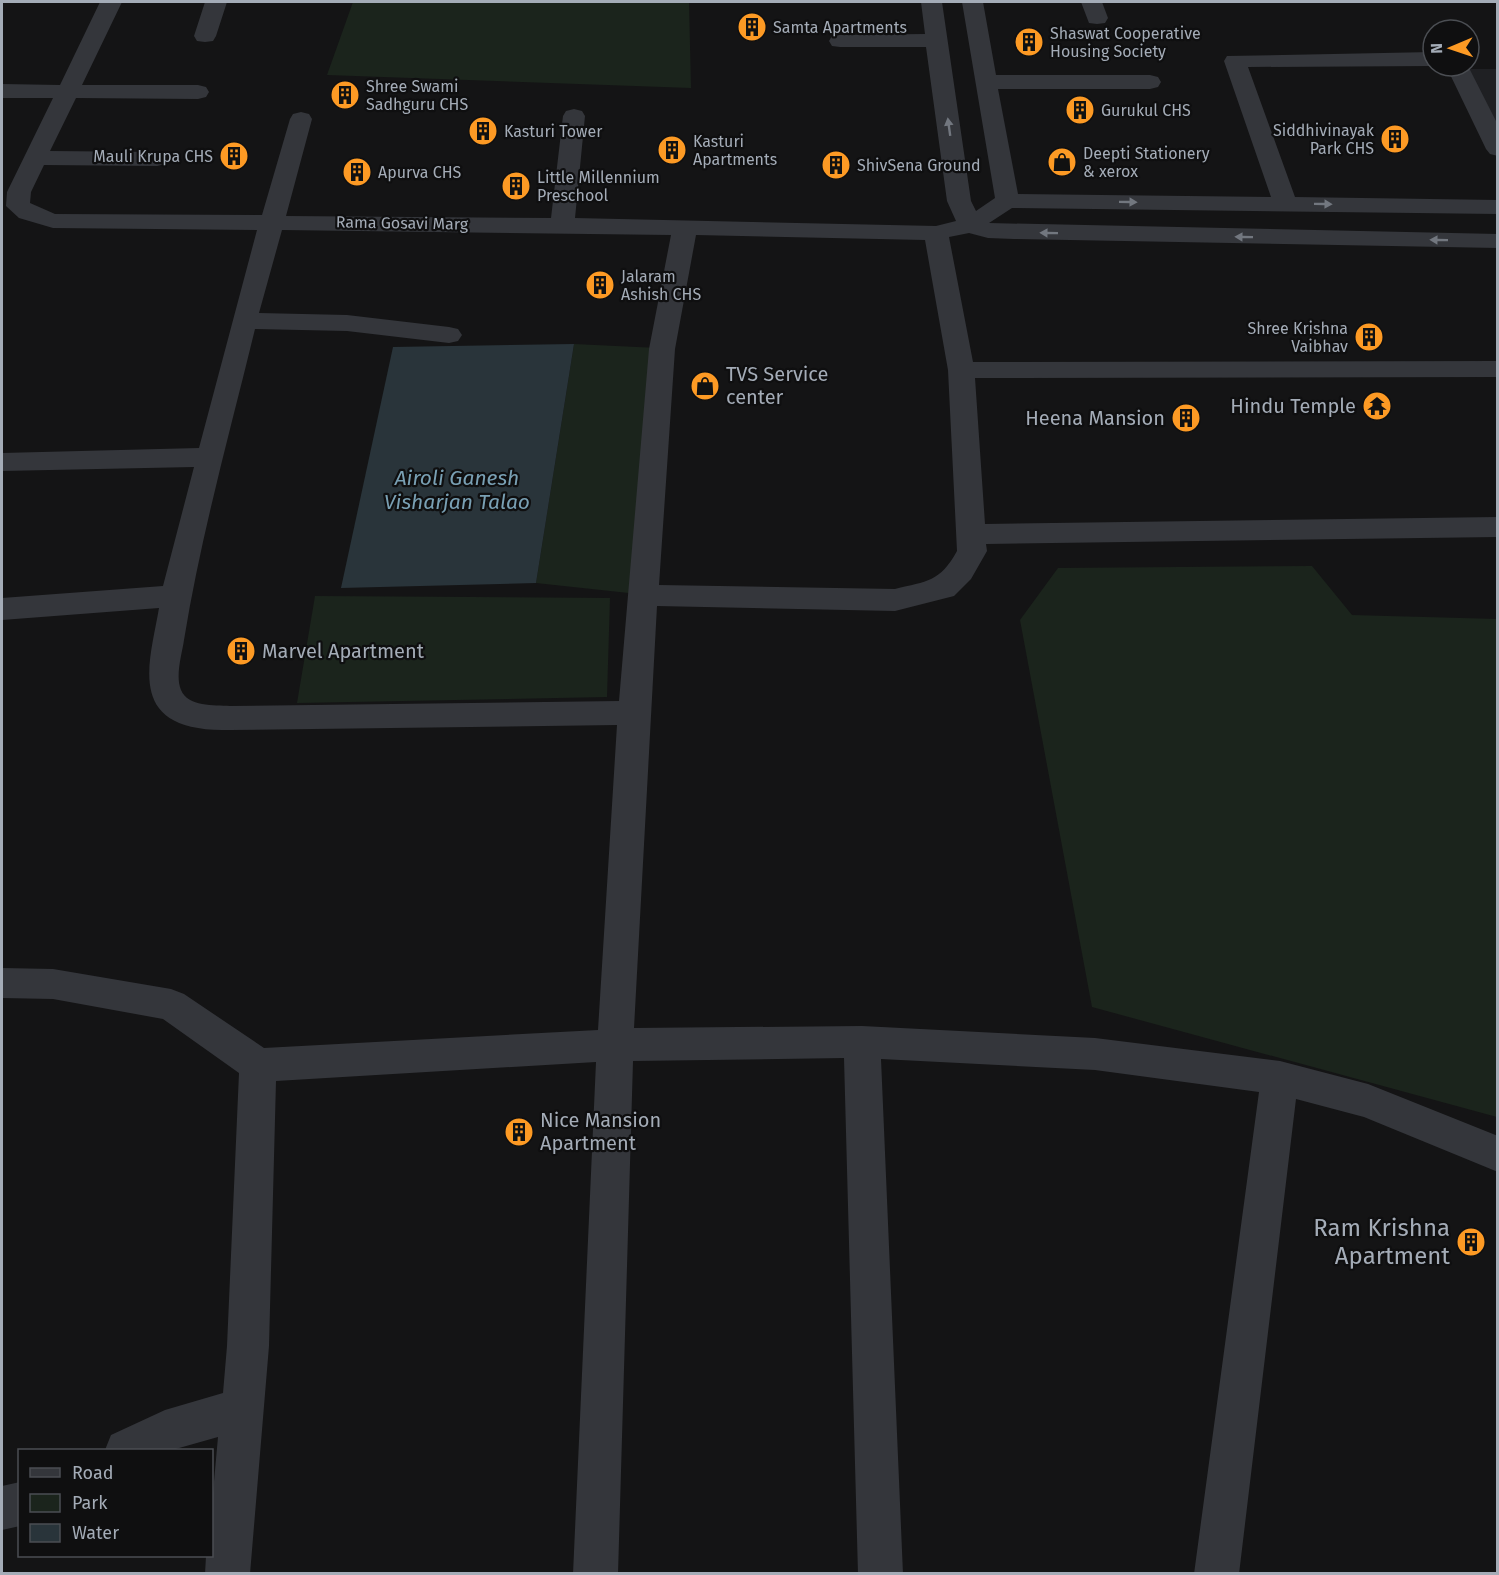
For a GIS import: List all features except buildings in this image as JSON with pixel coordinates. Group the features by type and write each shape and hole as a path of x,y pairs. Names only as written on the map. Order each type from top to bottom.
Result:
{"street":[{"name":"Rama Gosavi Marg","path":"111,2 19,192 18,206 28,213 53,221 562,225 936,233 970,225 1006,201"},
{"path":"205,36 216,2"},
{"path":"931,2 959,201 970,225 988,231 1014,232 1497,241"},
{"path":"972,2 1006,201 1497,207"},
{"path":"840,41 936,40"},
{"path":"1286,203 1235,61 1421,59"},
{"path":"1463,78 1497,149"},
{"path":"986,82 1150,82"},
{"path":"2,91 198,92"},
{"path":"562,225 574,116"},
{"path":"301,119 244,321 176,596 164,669 164,689 174,705 197,716 230,718 634,713"},
{"path":"36,158 157,159"},
{"path":"595,1574 615,1045 634,713 662,349 685,228"},
{"path":"643,595 895,600 943,588 960,572 972,552 961,370 936,233"},
{"path":"244,321 347,323 449,335"},
{"path":"961,370 1497,369"},
{"path":"2,462 211,457"},
{"path":"971,534 1497,527"},
{"path":"2,609 176,596"},
{"path":"2,983 53,984 171,1005 258,1065 615,1045 862,1042 1095,1054 1280,1078 1368,1101 1497,1154"},
{"path":"862,1042 881,1574"},
{"path":"227,1574 248,1346 258,1065"},
{"path":"1216,1574 1280,1078"},
{"path":"128,1449 165,1431 242,1409"},
{"path":"2,1508 18,1504"}],"shaded area":[{"path":"1481,69 1497,69 1497,131 1472,78 1481,78"}],"green space":[{"path":"353,2 689,2 691,88 327,75"},
{"path":"574,344 658,348 638,594 536,583"},
{"path":"1312,566 1352,615 1497,619 1497,1117 1092,1007 1020,620 1058,568"},
{"path":"315,596 610,598 607,697 297,703"}],"water":[{"name":"Airoli Ganesh Visharjan Talao","path":"574,344 536,583 341,588 393,347"}],"place":[{"name":"Samta Apartments","path":"752,27"},
{"name":"Shaswat Cooperative Housing Society","path":"1029,42"},
{"name":"Shree Swami Sadhguru CHS","path":"345,95"},
{"name":"Gurukul CHS","path":"1080,110"},
{"name":"Kasturi Tower","path":"483,131"},
{"name":"Siddhivinayak Park CHS","path":"1395,139"},
{"name":"Kasturi Apartments","path":"672,150"},
{"name":"Mauli Krupa CHS","path":"234,156"},
{"name":"Deepti Stationery & xerox","path":"1062,162"},
{"name":"ShivSena Ground","path":"836,165"},
{"name":"Apurva CHS","path":"357,172"},
{"name":"Little Millennium Preschool","path":"516,186"},
{"name":"Jalaram Ashish CHS","path":"600,285"},
{"name":"Shree Krishna Vaibhav","path":"1369,337"},
{"name":"TVS Service center","path":"705,386"},
{"name":"Hindu Temple","path":"1377,406"},
{"name":"Heena Mansion","path":"1186,418"},
{"name":"Marvel Apartment","path":"241,651"},
{"name":"Nice Mansion Apartment","path":"519,1132"},
{"name":"Ram Krishna Apartment","path":"1471,1242"}]}
